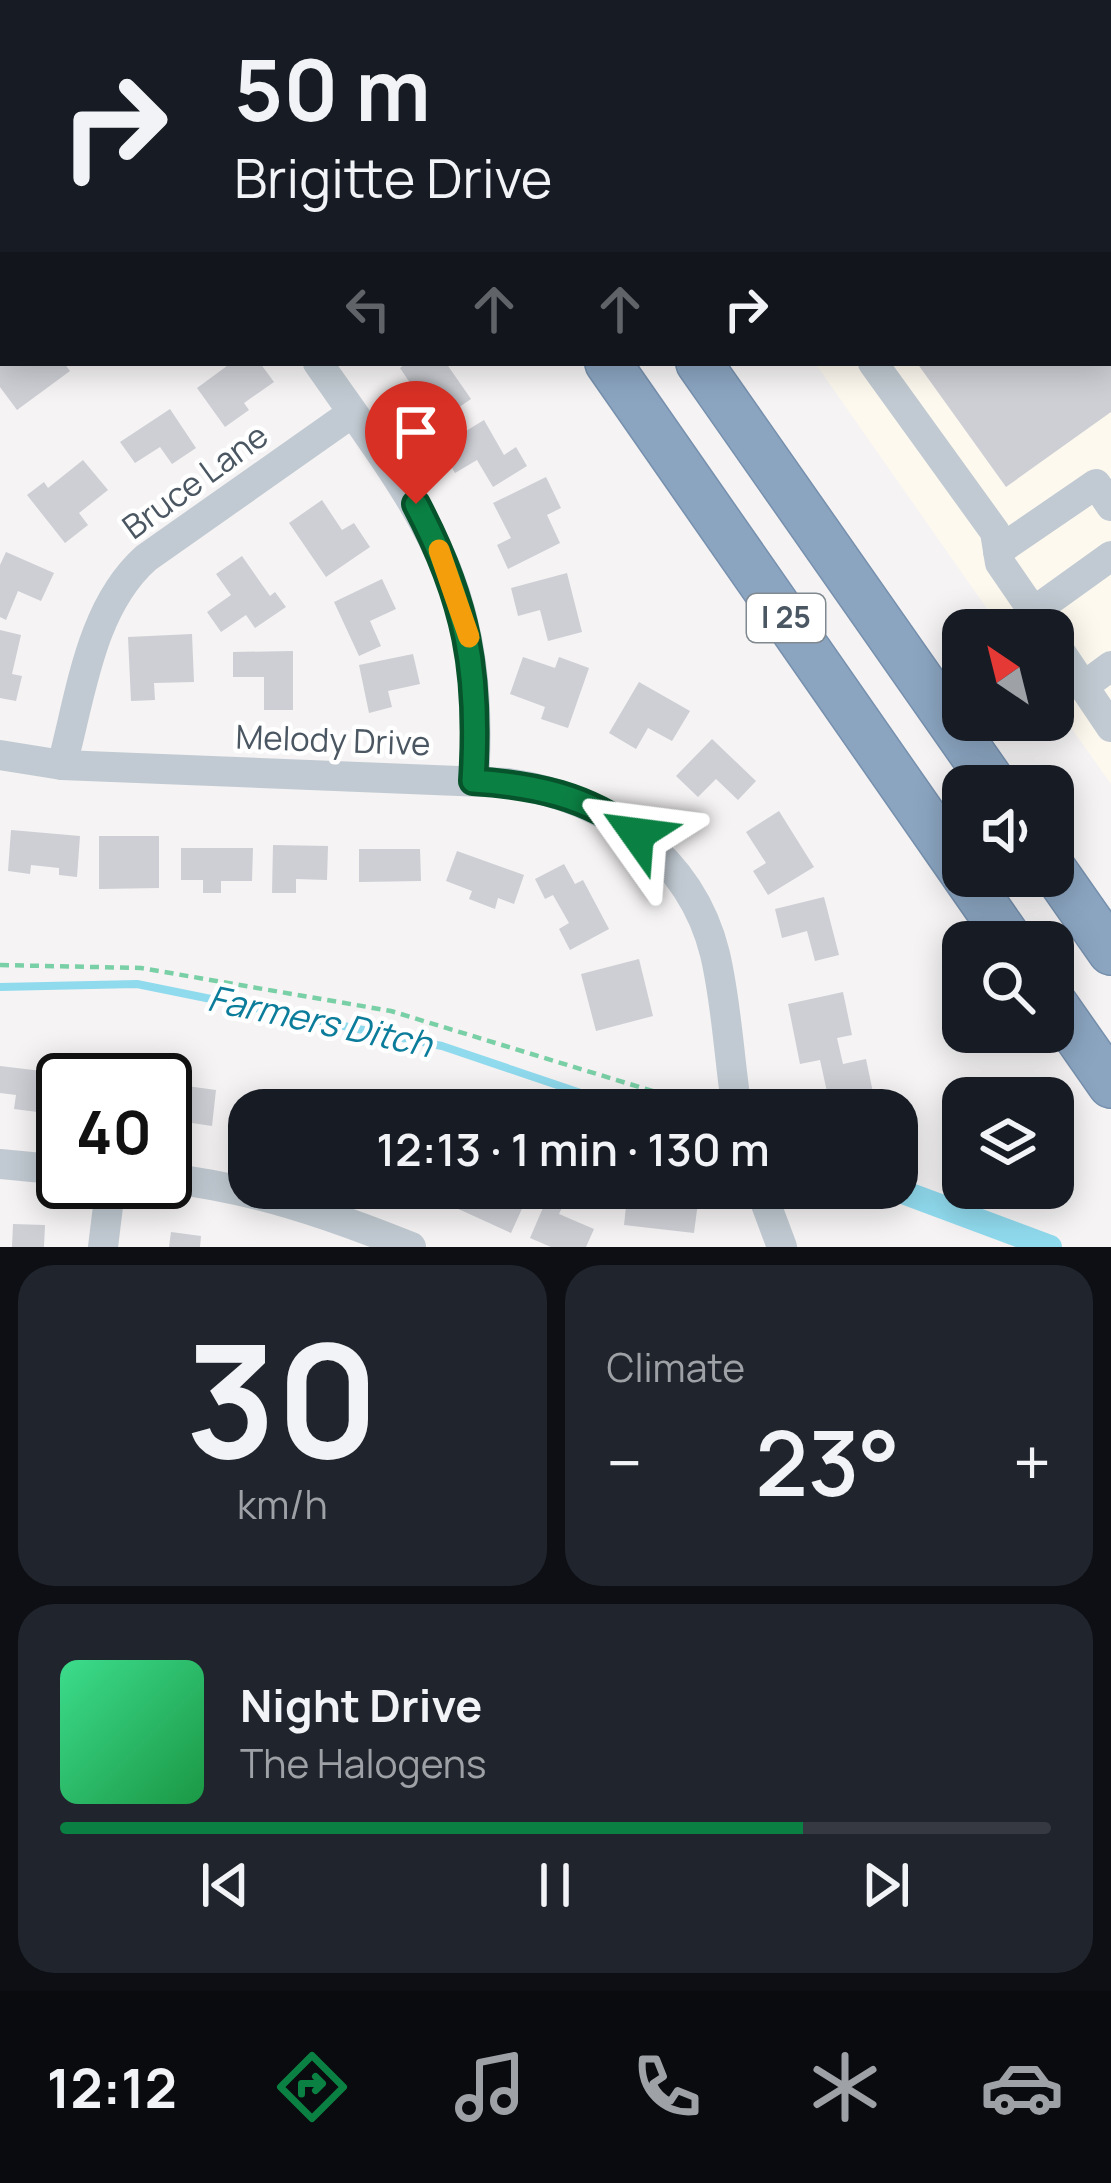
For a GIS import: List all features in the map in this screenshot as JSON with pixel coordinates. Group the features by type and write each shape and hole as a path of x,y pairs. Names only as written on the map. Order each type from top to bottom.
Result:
{"highway":[{"name":"I 25","path":"610,366 942,842"},
{"name":"I 25","path":"701,366 980,765"},
{"path":"1073,897 1111,952"},
{"path":"1074,1032 1111,1085"}],"street":[{"path":"320,366 416,504 457,591 477,687 473,781"},
{"path":"875,366 995,532 1000,563 1032,609"},
{"name":"Bruce Lane","path":"62,765 102,621 123,582 146,558 352,413"},
{"path":"998,550 1096,484 1111,506"},
{"path":"1053,609 1111,556"},
{"path":"1084,686 1111,666"},
{"path":"1074,671 1111,727"},
{"name":"Melody Drive","path":"0,755 62,765 473,781 535,787 597,808 637,834 681,880 714,950 734,1089"},
{"path":"0,1164 36,1167"},
{"path":"192,1181 290,1200 411,1247"},
{"path":"104,1247 108,1209"},
{"path":"768,1209 782,1247"}],"path":[{"path":"0,964 141,968 391,1011 646,1089"}],"shaded area":[{"path":"817,366 1111,366 1111,784 1074,732 1074,609 987,609"}],"building":[{"path":"0,366 66,366 70,371 17,410 0,387"},
{"path":"227,366 262,366 274,382 244,403 249,410 225,427 197,388"},
{"path":"448,366 471,399 426,430 410,406 421,399 400,368"},
{"path":"919,366 1111,366 1111,412 1006,487"},
{"path":"170,409 196,448 172,464 160,447 135,463 120,442"},
{"path":"484,420 504,455 516,447 527,466 493,487 477,460 455,473 440,447"},
{"path":"83,460 108,490 79,513 88,525 65,543 27,495 44,482 48,488"},
{"path":"546,477 561,508 547,515 560,543 508,569 497,545 511,538 493,503"},
{"path":"322,500 342,530 354,523 370,547 326,577 289,523"},
{"path":"6,552 54,573 41,601 18,591 6,620 0,617 0,565"},
{"path":"242,556 270,596 275,592 286,607 255,628 246,615 221,632 207,612 231,595 216,574"},
{"path":"567,573 582,632 548,641 540,610 518,616 511,588"},
{"path":"382,579 396,609 370,621 381,646 359,656 334,602"},
{"path":"0,630 21,635 12,674 22,676 16,701 0,698"},
{"path":"192,634 194,682 154,683 155,700 131,701 128,637"},
{"path":"293,651 293,710 264,710 264,677 233,677 233,652"},
{"path":"413,654 420,684 388,691 392,707 369,713 359,665"},
{"path":"523,657 555,668 559,657 589,668 568,728 541,719 545,707 510,694"},
{"path":"639,682 690,711 672,741 648,728 636,749 609,733"},
{"path":"712,739 756,781 738,800 716,779 698,797 676,776"},
{"path":"779,811 814,867 768,895 753,871 766,863 746,832"},
{"path":"11,830 80,836 77,877 59,875 59,868 31,865 30,874 8,871"},
{"path":"99,836 159,836 159,888 99,889"},
{"path":"273,845 328,846 327,880 296,879 296,893 272,893"},
{"path":"181,848 253,848 252,881 221,881 221,893 203,893 203,880 181,880"},
{"path":"359,849 420,849 421,881 359,882"},
{"path":"457,851 524,875 514,904 498,898 495,909 469,899 472,891 446,881"},
{"path":"564,864 575,884 583,880 609,929 570,950 559,929 569,923 553,895 545,899 535,879"},
{"path":"824,897 839,955 815,961 807,931 782,938 775,909"},
{"path":"639,959 653,1016 596,1031 581,974"},
{"path":"843,992 852,1035 837,1038 843,1064 866,1059 872,1089 826,1089 820,1060 800,1064 788,1004"},
{"path":"0,1066 36,1070 36,1112 14,1109 16,1095 0,1093"},
{"path":"192,1087 216,1090 212,1126 192,1123"},
{"path":"458,1209 522,1209 511,1233"},
{"path":"542,1209 561,1209 559,1214 594,1229 586,1247 551,1247 530,1238"},
{"path":"626,1209 697,1209 694,1233 624,1225"},
{"path":"13,1224 45,1225 44,1247 12,1247"},
{"path":"171,1232 201,1236 200,1247 169,1247"}],"waterway":[{"name":"Farmers Ditch","path":"0,987 137,984 442,1046 569,1089"},
{"name":"Farmers Ditch","path":"918,1198 1050,1247"}],"slow traffic":[{"path":"439,550 457,591 469,637"}],"route":[{"path":"416,504 457,591 472,650 477,687 473,781 556,792 597,808 637,834"}]}
